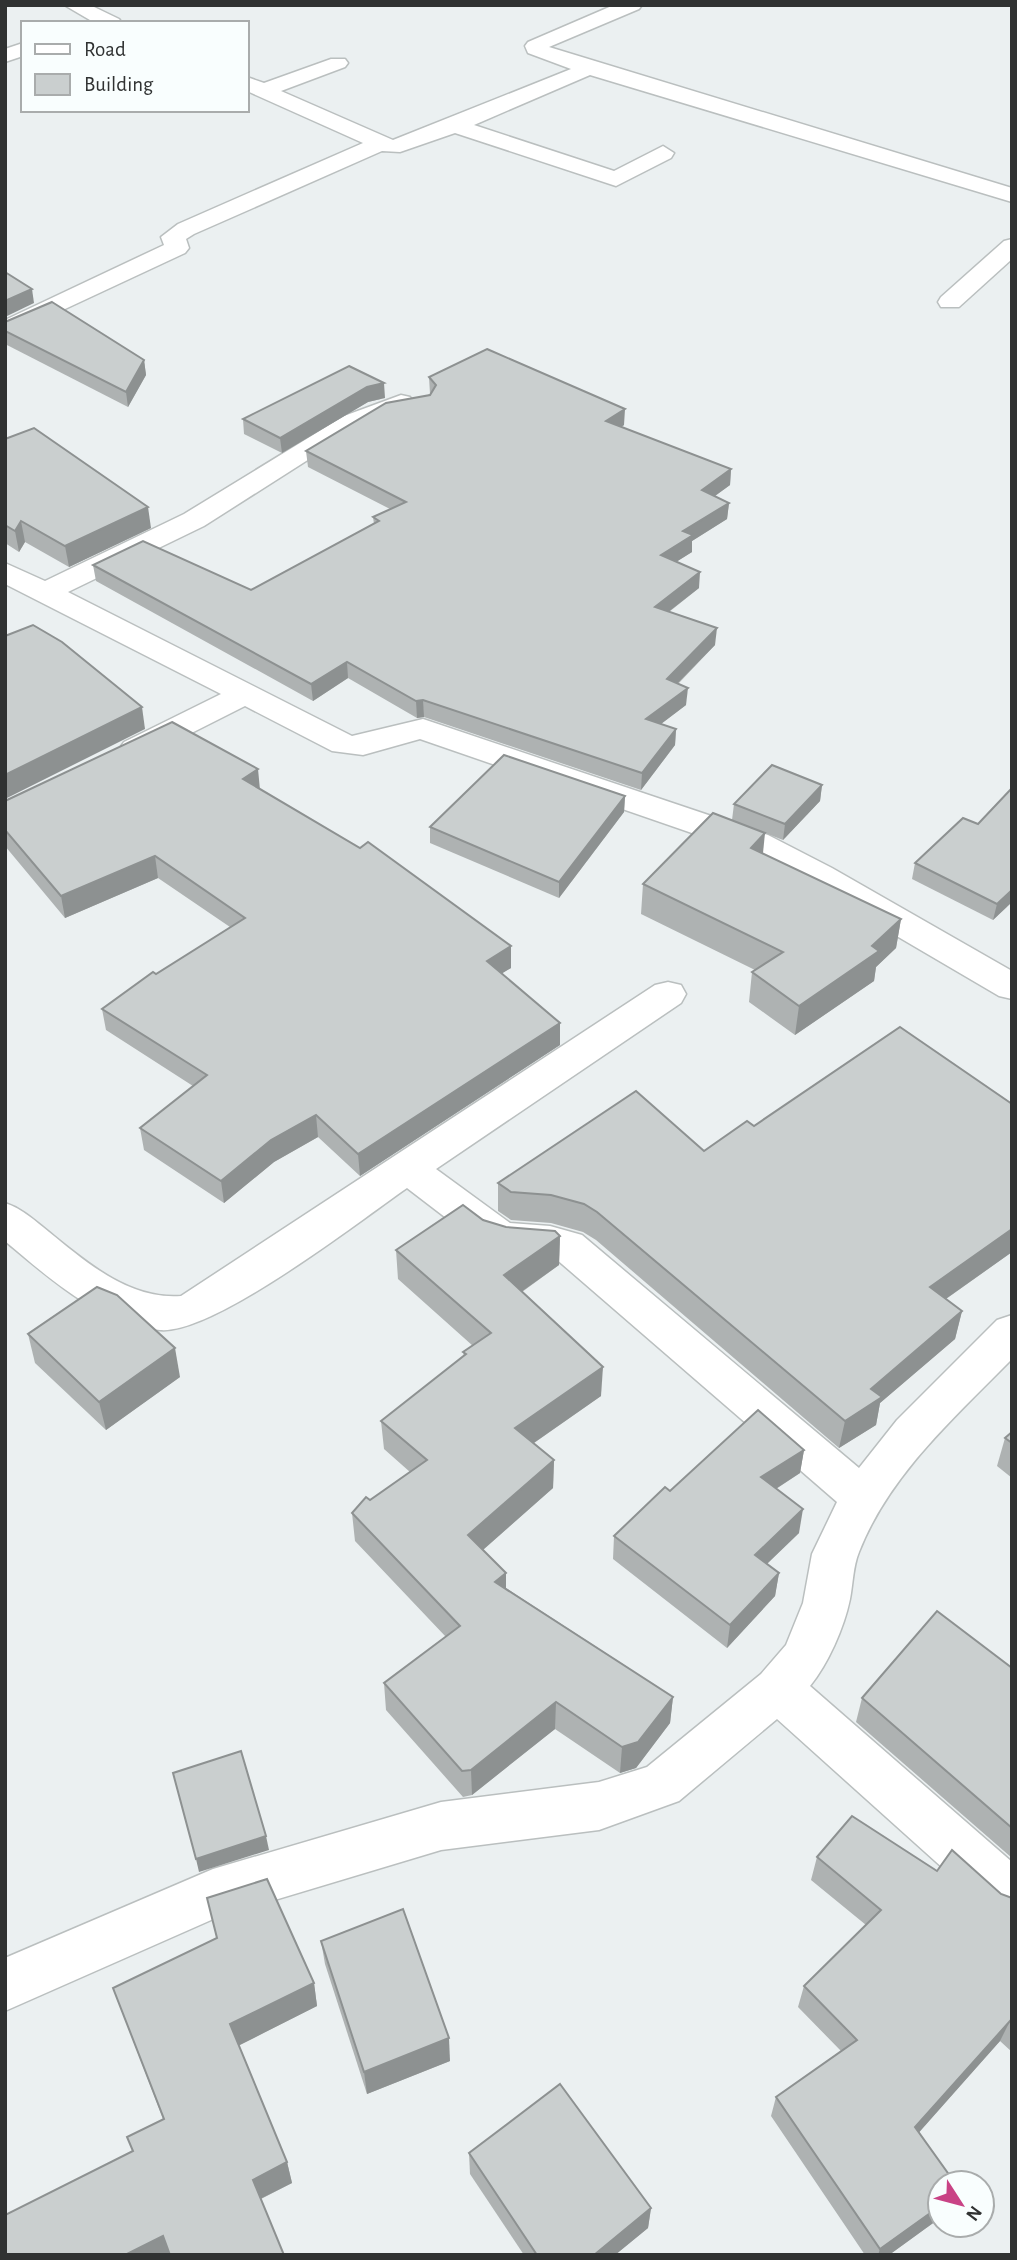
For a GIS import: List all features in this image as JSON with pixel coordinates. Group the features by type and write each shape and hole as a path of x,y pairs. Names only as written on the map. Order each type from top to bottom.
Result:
{"street":[{"path":"632,5 536,46 535,49 588,68 1012,195"},
{"path":"76,6 103,21"},
{"path":"255,86 338,63"},
{"path":"255,86 392,147 453,125 588,68"},
{"path":"453,125 616,179 663,153"},
{"path":"5,330 177,248 173,240 180,232 380,143"},
{"path":"950,302 1012,246"},
{"path":"42,593 190,523 378,410 421,402"},
{"path":"5,572 349,746 366,744 408,729 424,729 738,835 820,876 1012,986"},
{"path":"113,760 245,694"},
{"path":"5,1218 45,1251 120,1302 156,1315 181,1313 236,1284 668,994"},
{"path":"408,1168 498,1236 507,1240 551,1241 568,1246 862,1497"},
{"path":"5,1985 212,1894 441,1826 599,1806 662,1785 778,1689 804,1658 826,1602 835,1554 862,1497 912,1433 1012,1332"},
{"path":"778,1689 1012,1896"}],"building":[{"path":"5,272 32,289 5,301"},
{"path":"52,302 144,360 126,392 5,331 5,322"},
{"path":"487,349 625,409 606,421 731,469 702,490 729,503 683,531 693,535 661,555 700,572 655,607 717,628 667,679 688,688 646,719 676,729 642,773 423,700 416,701 347,662 311,684 93,565 143,541 251,590 379,521 373,517 406,502 306,451 386,403 430,395 436,385 429,377"},
{"path":"349,366 384,383 367,387 280,438 243,419"},
{"path":"34,428 148,507 65,546 21,521 15,531 5,525 5,439"},
{"path":"33,625 62,642 142,707 5,775 5,636"},
{"path":"172,722 258,769 243,779 360,848 368,842 511,946 487,961 560,1023 358,1154 316,1115 271,1140 221,1181 140,1128 207,1075 102,1009 153,972 156,974 245,918 155,856 61,896 5,830 5,801"},
{"path":"504,755 625,796 559,882 430,827"},
{"path":"772,765 822,785 785,824 734,804"},
{"path":"1011,789 1012,890 997,904 915,863 963,818 978,824"},
{"path":"713,813 765,833 751,848 901,919 872,946 879,951 799,1006 752,972 783,952 643,884"},
{"path":"900,1027 1012,1104 1012,1229 930,1287 962,1311 871,1389 882,1397 845,1421 597,1212 584,1204 551,1195 511,1192 498,1183 636,1091 704,1151 747,1121 754,1126"},
{"path":"463,1205 483,1220 506,1227 555,1231 560,1236 504,1275 603,1367 515,1428 554,1460 468,1535 506,1573 495,1582 673,1697 638,1742 622,1747 556,1702 471,1770 462,1771 384,1683 460,1626 352,1513 366,1497 370,1500 427,1460 381,1421 466,1354 463,1352 491,1333 396,1250"},
{"path":"97,1287 117,1295 175,1348 99,1402 28,1334"},
{"path":"758,1410 804,1450 761,1477 803,1509 755,1555 779,1573 730,1625 614,1536 665,1487 670,1491"},
{"path":"1012,1432 1012,1443 1005,1438"},
{"path":"937,1611 1012,1668 1012,1828 862,1698"},
{"path":"241,1751 266,1836 196,1859 173,1773"},
{"path":"852,1816 937,1871 952,1850 1001,1894 1012,1898 1012,2023 1010,2021 915,2127 945,2169 926,2169 926,2216 880,2249 776,2097 857,2040 804,1986 881,1910 817,1857"},
{"path":"267,1879 314,1983 230,2024 287,2162 253,2180 284,2255 170,2255 163,2236 125,2255 5,2255 5,2215 133,2151 127,2137 164,2119 113,1988 217,1938 207,1898"},
{"path":"403,1909 449,2038 364,2072 321,1941"},
{"path":"560,2084 651,2208 594,2255 537,2255 469,2153"}]}
